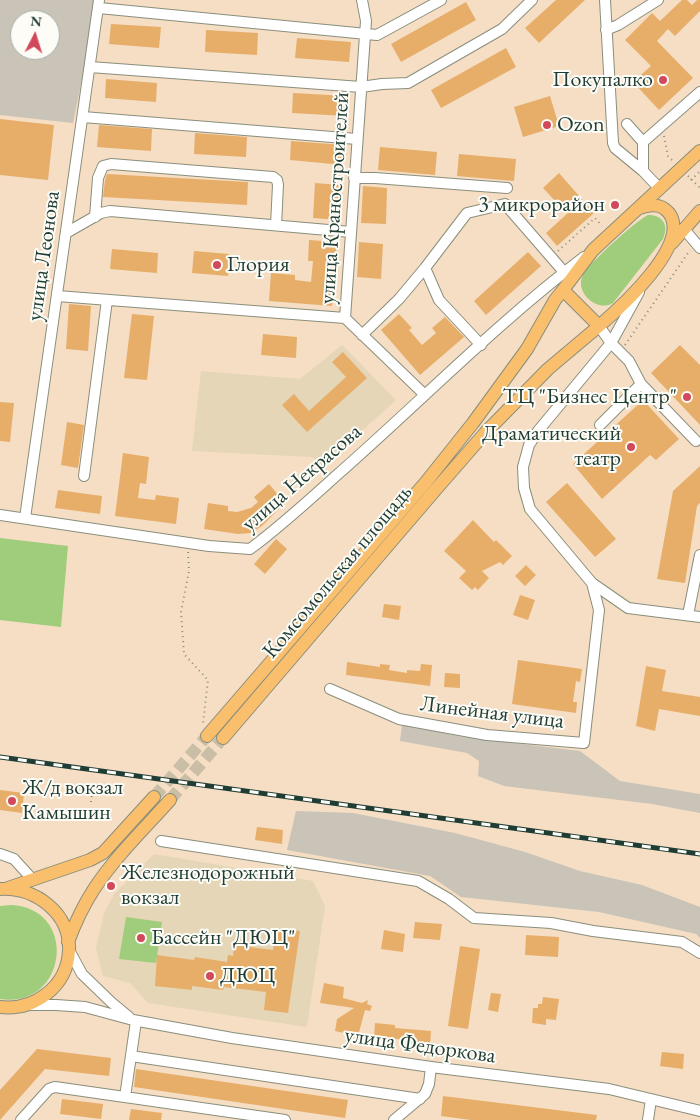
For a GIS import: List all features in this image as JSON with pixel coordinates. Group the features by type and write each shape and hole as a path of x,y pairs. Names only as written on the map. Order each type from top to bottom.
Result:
{"main road":[{"path":"205,730 444,460 518,362 555,300 593,250 700,151"},
{"path":"637,209 647,205 655,205 668,212 674,226 670,245"},
{"path":"563,290 598,326 619,309 644,282 670,245 700,210"},
{"name":"Комсомольская площадь","path":"223,738 485,433 548,369 598,326"},
{"path":"1,889 90,860 102,853 154,798"},
{"path":"3,1009 26,1006 53,989 64,970 68,946 78,916 94,889 114,863 170,800"},
{"path":"1,889 14,889 43,900 59,918 65,929 68,946"}],"street":[{"name":"улица Краностроителей","path":"362,0 366,21 345,318 425,396"},
{"path":"99,4 377,35 441,0"},
{"path":"90,68 362,87 408,83 502,30 532,0"},
{"path":"605,0 613,143 615,148 660,188"},
{"path":"606,30 618,25 658,0"},
{"name":"улица Леонова","path":"26,518 99,4"},
{"path":"643,142 700,92"},
{"path":"83,117 357,139"},
{"path":"627,124 643,142 643,171"},
{"path":"95,216 100,171 103,166 111,164 273,177 277,180 278,185 276,225"},
{"path":"354,178 507,188"},
{"path":"362,334 399,299 467,213 505,204 564,272"},
{"path":"66,233 95,216 110,211 351,232"},
{"path":"684,229 698,245"},
{"name":"улица Некрасова","path":"0,515 187,542 250,549 272,533 544,288 593,250"},
{"path":"424,268 439,300 481,345"},
{"path":"644,282 611,343 538,431 529,445 523,467 524,488 530,509 592,583 628,608 700,617"},
{"path":"544,288 553,287 563,290"},
{"path":"57,296 345,318"},
{"path":"84,476 107,300"},
{"path":"598,326 611,343 629,361 641,384 696,441"},
{"path":"600,425 641,384"},
{"path":"688,615 700,555"},
{"name":"Линейная улица","path":"330,689 399,719 487,735 584,743 599,610 592,583"},
{"path":"161,841 418,881 449,899 474,918 551,922 593,931 682,942 700,953"},
{"path":"0,854 14,859 33,880"},
{"path":"68,946 82,974 111,1002 135,1021 125,1096"},
{"name":"улица Федоркова","path":"26,1006 56,1005 85,1007 135,1021 232,1038 431,1067 609,1089 700,1111"},
{"path":"131,1056 420,1099"},
{"path":"394,1120 428,1090 431,1067"},
{"path":"21,1120 49,1089 55,1087 285,1120"},
{"path":"648,1120 651,1099"}],"path":[{"path":"664,138 668,156 672,160"},
{"path":"691,180 700,172"},
{"path":"686,175 700,188"},
{"path":"696,184 700,181"},
{"path":"552,257 595,218 602,226"},
{"path":"620,352 646,312 698,245"},
{"path":"187,542 190,571 180,612 184,654 208,680 205,730"},
{"path":"90,802 92,793"}],"shaded area":[{"path":"0,0 98,0 73,123 0,115"},
{"path":"342,345 396,400 322,467 312,457 192,451 201,371 300,379"},
{"path":"402,725 464,737 580,751 620,781 700,794 700,813 652,804 504,786 478,776 479,761 467,753 400,741"},
{"path":"296,811 353,813 455,833 525,852 580,871 642,885 700,907 700,938 696,934 599,912 461,897 430,876 287,850"},
{"path":"154,854 313,881 325,906 307,1027 148,1003 130,983 103,976 96,948 104,913 114,894"}],"green space":[{"path":"648,215 658,217 665,225 663,239 613,303 600,305 594,303 584,294 582,288 581,281 586,270 613,243"},
{"path":"0,538 68,546 61,627 0,620"},
{"path":"11,905 33,910 48,922 55,939 56,957 51,974 40,989 23,998 0,999 0,906"},
{"name":"Бассейн \"ДЮЦ\"","path":"126,917 162,922 156,963 119,959"}],"building":[{"path":"556,0 585,0 539,43 525,28"},
{"path":"682,0 687,0 692,5 697,0 700,0 700,11 675,36 668,29 657,41 693,78 659,110 633,82 651,66 625,40 652,13 660,21"},
{"path":"466,2 476,20 401,62 391,44"},
{"path":"111,24 161,27 159,48 109,44"},
{"path":"206,30 258,33 257,55 205,52"},
{"path":"297,38 351,42 349,62 295,58"},
{"path":"506,48 516,67 441,108 431,90"},
{"path":"106,79 157,83 156,102 105,98"},
{"path":"293,93 346,96 345,116 292,113"},
{"path":"550,96 559,126 523,137 514,107"},
{"path":"0,119 54,125 48,180 0,175"},
{"path":"99,125 152,129 151,151 97,147"},
{"path":"195,133 247,137 246,157 194,154"},
{"path":"291,141 344,145 343,165 290,160"},
{"path":"380,147 437,152 435,175 378,170"},
{"path":"459,154 516,159 514,181 457,176"},
{"path":"559,173 594,213 557,246 546,233 569,212 558,199 555,201 543,188"},
{"path":"107,174 248,182 247,205 103,197"},
{"path":"315,183 341,185 339,220 313,218"},
{"path":"363,186 387,188 386,224 361,223"},
{"path":"309,240 337,242 332,306 269,301 271,273 295,275 295,280 311,282 313,261 308,261"},
{"path":"359,242 383,244 381,279 357,277"},
{"path":"112,249 158,253 157,273 110,269"},
{"path":"194,251 229,254 228,276 192,273"},
{"path":"528,252 541,266 486,315 474,301"},
{"path":"69,304 91,306 88,351 66,349"},
{"path":"132,314 154,316 147,380 124,378"},
{"path":"399,314 412,328 409,330 422,345 436,333 432,328 445,317 464,337 420,375 381,330"},
{"path":"263,334 297,337 296,358 261,355"},
{"name":"ТЦ \"Бизнес Центр\"","path":"680,345 700,365 700,425 651,373"},
{"path":"343,352 367,378 307,432 282,405 294,394 309,411 346,377 332,362"},
{"name":"Драматический театр","path":"643,400 679,439 656,460 650,455 602,499 573,464"},
{"path":"0,402 14,403 10,442 0,441"},
{"path":"67,422 84,425 78,468 61,465"},
{"path":"123,453 149,457 146,484 140,483 138,498 155,500 156,495 179,498 176,524 115,516"},
{"path":"700,466 700,503 697,506 685,583 657,579 673,491"},
{"path":"567,483 616,539 595,557 546,502"},
{"path":"269,484 285,503 262,526 250,533 238,534 204,529 208,503 228,506 228,511 237,512 251,508 258,502 254,497"},
{"path":"58,490 102,496 100,514 55,508"},
{"path":"473,520 494,542 496,540 512,556 503,565 500,562 482,571 489,578 478,590 475,587 472,590 459,578 466,571 444,551"},
{"path":"276,539 287,549 265,574 254,564"},
{"path":"526,565 536,575 525,586 515,576"},
{"path":"520,595 535,600 528,620 513,615"},
{"path":"384,604 401,606 399,620 382,617"},
{"path":"518,660 582,669 580,682 576,681 573,702 577,702 576,713 512,704"},
{"path":"347,662 380,667 380,664 390,665 389,670 407,673 407,670 420,671 421,664 432,665 430,686 346,675"},
{"path":"646,666 666,670 662,691 700,697 700,716 659,709 655,731 636,726"},
{"path":"445,673 460,674 460,688 444,687"},
{"name":"Ж/д вокзал Камышин","path":"0,790 24,793 22,813 0,810"},
{"path":"257,827 283,830 282,844 255,840"},
{"path":"415,922 442,924 440,940 413,938"},
{"name":"ДЮЦ","path":"276,928 300,931 288,1013 264,1010 266,992 224,987 223,990 192,986 192,990 155,986 157,955 194,960 195,957 227,962 228,955 233,956 234,945 273,950"},
{"path":"384,930 405,934 403,952 381,949"},
{"path":"526,935 559,937 558,957 525,955"},
{"path":"460,946 480,949 468,1029 448,1026"},
{"path":"324,983 344,987 343,998 362,1003 368,1000 367,1004 372,1006 370,1011 365,1010 358,1036 335,1031 337,1019 354,1008 320,1003"},
{"path":"491,993 501,994 498,1012 488,1010"},
{"path":"543,997 559,999 556,1020 546,1019 546,1025 532,1023 533,1008 538,1008 538,1004 542,1004"},
{"path":"375,1023 395,1025 395,1028 431,1031 430,1045 407,1043 407,1040 374,1037"},
{"path":"37,1049 111,1058 109,1076 45,1069 0,1120 0,1090"},
{"path":"662,1052 684,1054 683,1069 660,1066"},
{"path":"136,1069 348,1100 345,1118 134,1087"},
{"path":"443,1096 597,1115 596,1120 471,1120 441,1116"},
{"path":"62,1099 103,1104 101,1119 60,1114"},
{"path":"131,1109 162,1113 161,1120 129,1120"}],"tunnel":[{"path":"154,797 207,736"},
{"path":"170,800 223,738"}],"railway":[{"path":"0,757 700,854"}],"place":[{"name":"Покупалко","path":"663,80"},
{"name":"Ozon","path":"547,125"},
{"name":"3 микрорайон","path":"615,205"},
{"name":"Глория","path":"217,265"},
{"name":"ТЦ \"Бизнес Центр\"","path":"687,397"},
{"name":"Драматический театр","path":"631,447"},
{"name":"Ж/д вокзал Камышин","path":"12,801"},
{"name":"Железнодорожный вокзал","path":"111,886"},
{"name":"Бассейн \"ДЮЦ\"","path":"141,938"},
{"name":"ДЮЦ","path":"210,976"}]}
